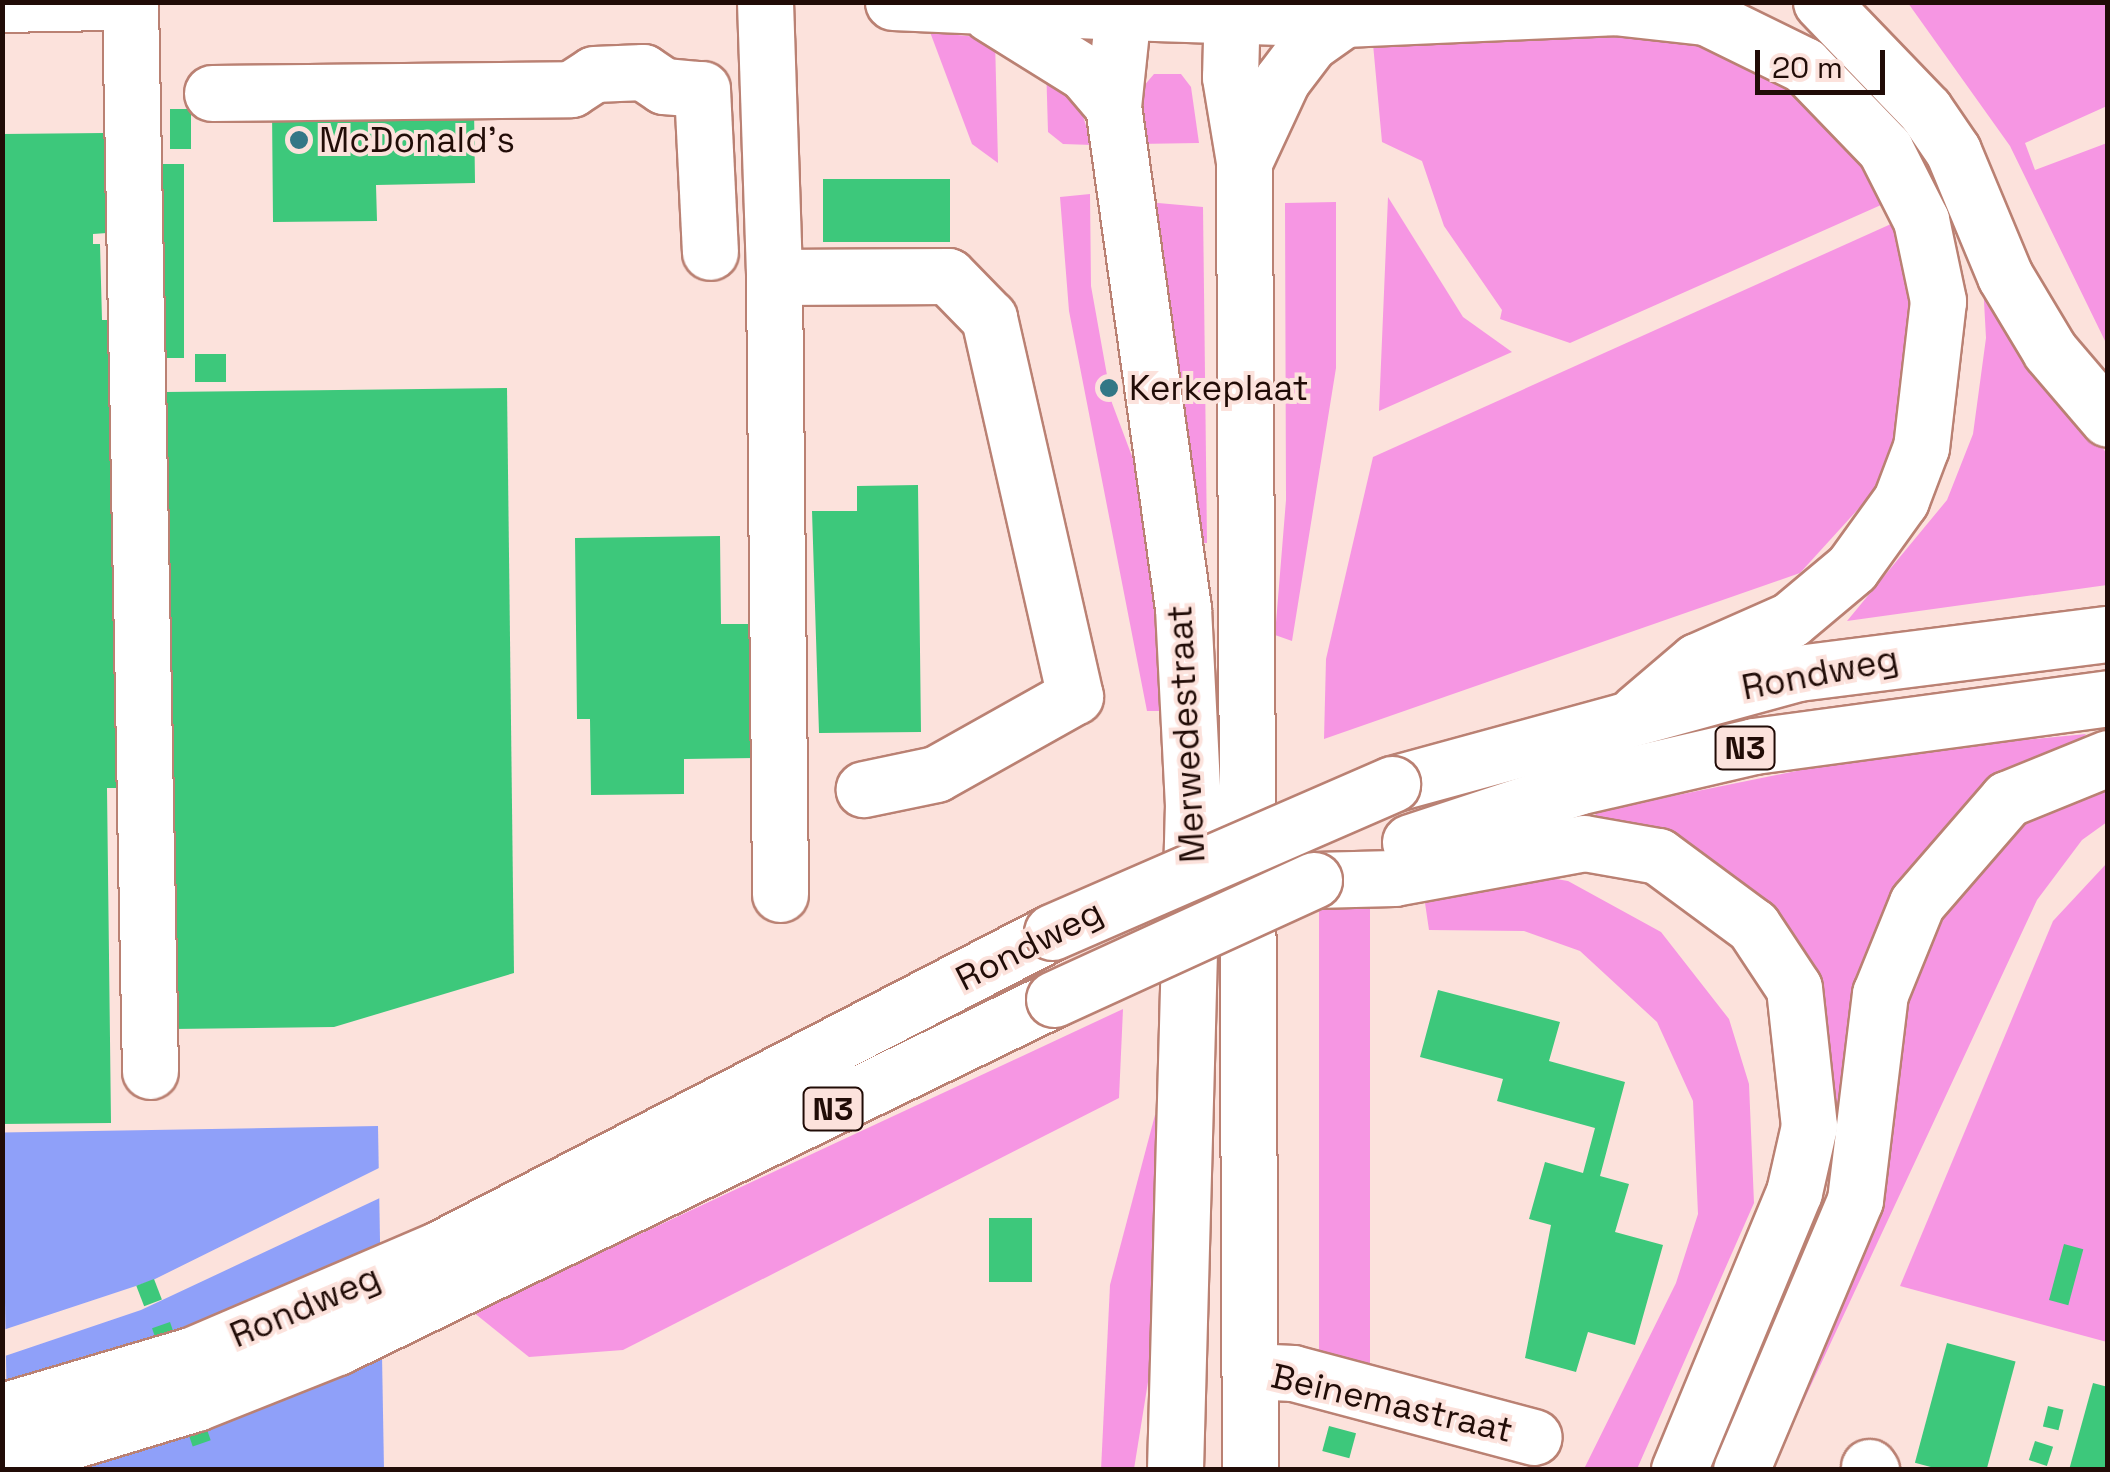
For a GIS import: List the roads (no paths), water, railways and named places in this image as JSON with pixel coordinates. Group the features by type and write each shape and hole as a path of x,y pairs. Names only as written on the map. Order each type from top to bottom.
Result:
{"main road":[{"path":"2,4 102,2"},
{"path":"130,2 150,1071"},
{"path":"765,2 774,277 780,894"},
{"path":"894,2 990,14 1079,5 1232,9"},
{"path":"1821,2 1925,110 2005,276 2050,351 2108,419"},
{"name":"Merwedestraat","path":"1124,7 1114,106 1183,608 1193,804 1176,1470"},
{"name":"N3","path":"1232,9 1344,19 1614,7 1706,18 1804,65 1885,149 1921,220 1938,301 1934,375 1901,500 1852,568 1790,620 1697,661 1636,712"},
{"name":"Merwedestraat","path":"1232,9 1244,162 1250,1470"},
{"path":"990,14 1085,73 1114,106"},
{"path":"1244,162 1282,80 1310,43 1344,19"},
{"path":"212,92 571,90 594,74 643,72 664,86 708,95 710,252"},
{"path":"774,277 948,276 989,318 1075,696 936,774 864,790"},
{"name":"Rondweg","path":"2,1462 196,1403 449,1270 1052,932 1392,784 1636,712 1798,673 2108,634"},
{"name":"Rondweg","path":"2,1411 194,1354 449,1270 1314,880 1393,863 1576,787 1754,746 2108,698"},
{"path":"1741,1470 1855,1200 1880,994 1916,902 2007,798 2108,758"},
{"name":"N3","path":"1393,863 1584,842 1658,856 1752,926 1794,988 1809,1126 1798,1175 1777,1246 1678,1470"},
{"name":"Beinemastraat","path":"1250,1371 1534,1437"}],"water":[{"path":"378,1126 384,1469 8,1470 2,1133"}],"place":[{"name":"McDonald's","path":"299,140"},
{"name":"Kerkeplaat","path":"1109,388"}]}
